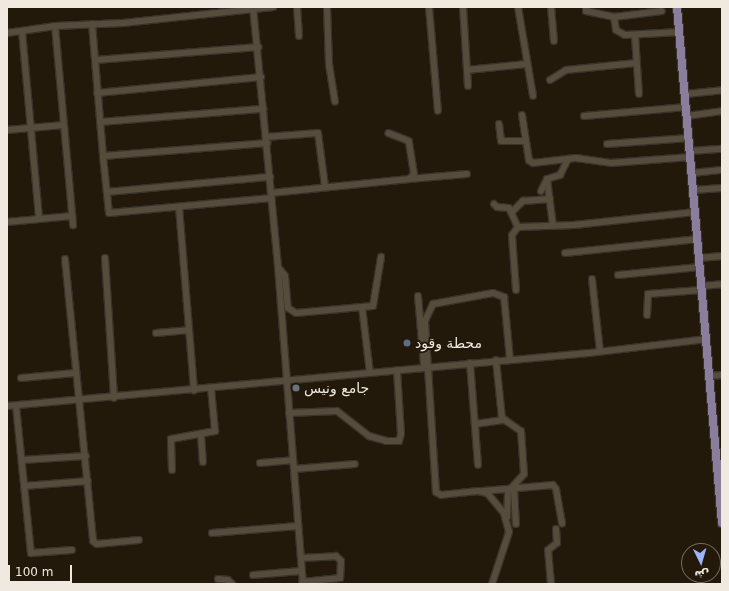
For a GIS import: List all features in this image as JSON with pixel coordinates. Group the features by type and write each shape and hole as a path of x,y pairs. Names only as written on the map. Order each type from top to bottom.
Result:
{"main road":[{"path":"678,7 709,376 718,439 722,523"}],"street":[{"path":"7,33 55,26 92,24 273,7"},
{"path":"297,7 299,36"},
{"path":"327,7 329,64 335,102"},
{"path":"429,7 438,111"},
{"path":"463,7 468,86"},
{"path":"518,7 533,96"},
{"path":"551,7 554,41"},
{"path":"586,7 586,11 614,17 639,10 662,11"},
{"path":"254,8 278,267 302,583 341,578 341,561 336,556 301,558"},
{"path":"614,17 615,27 618,32 635,36 680,32"},
{"path":"92,24 96,60 102,156 110,213 180,207 325,186 467,174"},
{"path":"55,26 73,225"},
{"path":"22,31 39,218"},
{"path":"635,36 639,94"},
{"path":"96,60 258,47"},
{"path":"550,80 566,70 637,63"},
{"path":"467,70 527,64"},
{"path":"97,93 260,77"},
{"path":"686,94 722,90"},
{"path":"100,122 263,109"},
{"path":"584,116 687,111 722,111"},
{"path":"522,115 529,160 533,163 585,158 611,163 722,149"},
{"path":"499,124 501,141 526,141"},
{"path":"7,130 64,125"},
{"path":"102,156 266,140 318,133 325,186"},
{"path":"388,133 409,141 414,174 409,179"},
{"path":"608,144 689,138"},
{"path":"541,191 547,179 560,175 568,159"},
{"path":"692,173 722,170"},
{"path":"107,192 270,177"},
{"path":"547,179 553,226"},
{"path":"694,190 722,188"},
{"path":"512,212 523,201 550,199"},
{"path":"494,204 497,208 509,208 518,227"},
{"path":"180,207 194,390"},
{"path":"518,227 553,226 695,212"},
{"path":"7,222 72,216"},
{"path":"516,290 512,235 518,227"},
{"path":"565,253 698,239"},
{"path":"699,258 722,256"},
{"path":"278,267 285,274 288,306 292,313 373,306 381,257"},
{"path":"105,258 114,398"},
{"path":"65,259 75,373 78,401 81,405 94,542 138,540"},
{"path":"618,275 700,267"},
{"path":"592,279 600,351"},
{"path":"647,315 648,294 722,284"},
{"path":"426,368 425,321 434,303 493,294 504,297 510,359"},
{"path":"418,296 426,368 436,492 441,495 552,485 556,489 562,523"},
{"path":"362,307 370,373"},
{"path":"156,332 189,330"},
{"path":"7,406 114,398 600,351 706,339"},
{"path":"492,584 509,532 507,519 512,488 521,479 524,469 521,431 505,420 502,415 496,360"},
{"path":"470,363 478,464"},
{"path":"289,413 337,411 365,434 386,441 399,440 401,434 397,370"},
{"path":"20,378 75,373"},
{"path":"709,376 722,375"},
{"path":"172,470 170,440 215,432 211,388"},
{"path":"16,406 31,553 72,550"},
{"path":"475,424 505,420"},
{"path":"201,435 203,462"},
{"path":"22,460 86,456"},
{"path":"260,463 293,460"},
{"path":"294,469 355,464"},
{"path":"24,486 88,481"},
{"path":"512,488 516,524"},
{"path":"478,491 491,496 507,519"},
{"path":"212,533 298,526"},
{"path":"551,584 548,550 557,543 556,529"},
{"path":"253,575 302,571"},
{"path":"218,579 228,580 232,584"}],"place":[{"name":"محطة وقود","path":"407,343"},
{"name":"جامع ونيس","path":"296,388"}]}
